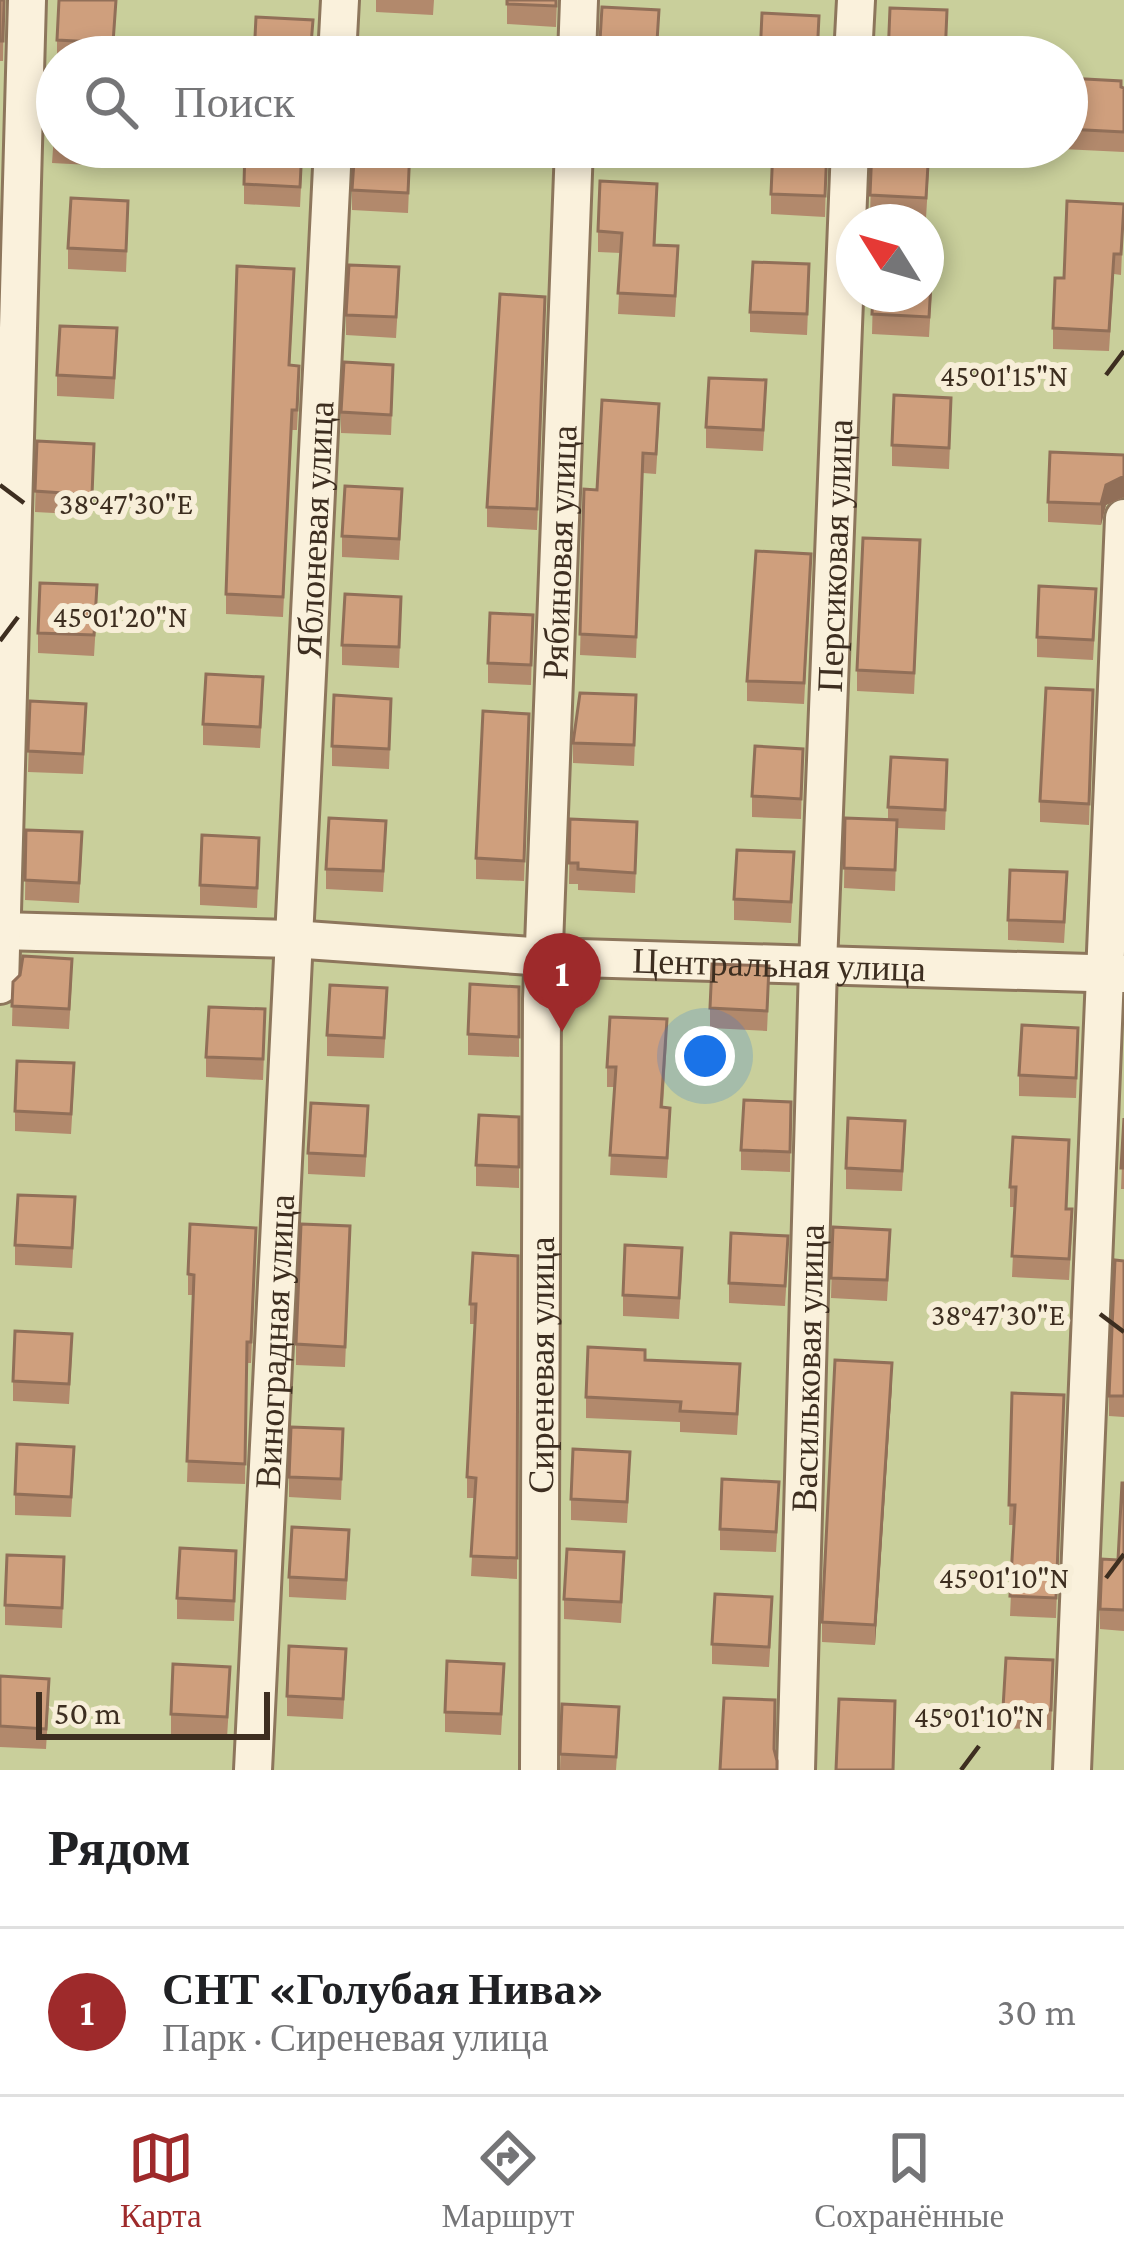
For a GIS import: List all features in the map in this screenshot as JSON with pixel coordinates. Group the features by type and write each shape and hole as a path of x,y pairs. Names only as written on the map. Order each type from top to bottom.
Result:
{"street":[{"path":"0,985 27,0"},
{"path":"339,36 340,0"},
{"path":"578,36 579,0"},
{"path":"855,36 856,0"},
{"name":"Яблоневая улица","path":"293,927 332,168"},
{"name":"Рябиновая улица","path":"544,957 573,168"},
{"name":"Персиковая улица","path":"818,965 849,168"},
{"path":"1072,1770 1113,974 1124,518"},
{"name":"Центральная улица","path":"0,932 293,927 544,957 1113,974"},
{"name":"Виноградная улица","path":"254,1770 293,927"},
{"name":"Сиреневая улица","path":"539,1770 544,957"},
{"name":"Васильковая улица","path":"796,1770 818,965"}],"green space":[{"path":"0,0 1124,0 1124,1770 0,1770"}],"building":[{"path":"0,0 4,0 3,41 0,41"},
{"path":"59,0 116,0 113,36 57,36"},
{"path":"507,0 556,0 556,6 507,4"},
{"path":"602,7 659,10 657,36 600,36"},
{"path":"890,8 947,10 946,36 889,36"},
{"path":"762,13 819,16 818,36 761,36"},
{"path":"256,17 313,20 312,36 255,36"},
{"path":"1088,79 1121,81 1124,132 1088,130"},
{"path":"244,168 301,168 300,187 244,184"},
{"path":"354,168 409,168 408,193 352,190"},
{"path":"772,168 826,168 825,196 771,194"},
{"path":"871,168 928,168 926,198 870,195"},
{"path":"600,181 657,184 654,245 678,246 675,296 618,293 622,233 598,231"},
{"path":"71,198 128,201 126,251 68,248"},
{"path":"1067,201 1124,204 1121,254 1114,254 1109,331 1053,328 1055,278 1064,278"},
{"path":"753,262 809,264 807,314 750,312"},
{"path":"349,265 399,267 396,317 346,315"},
{"path":"237,266 294,269 289,365 299,366 297,410 292,410 283,597 226,594"},
{"path":"500,294 545,297 537,509 487,507"},
{"path":"872,312 929,312 929,317"},
{"path":"60,326 117,328 114,378 57,375"},
{"path":"344,362 393,365 391,415 341,412"},
{"path":"709,378 766,380 763,430 706,427"},
{"path":"894,395 951,398 949,448 892,445"},
{"path":"602,400 659,404 656,454 643,453 636,637 580,634 584,489 597,490"},
{"path":"37,441 94,444 92,495 35,491"},
{"path":"1050,452 1124,455 1124,476 1106,485 1101,504 1048,502"},
{"path":"345,486 402,489 399,539 342,536"},
{"path":"863,538 920,540 914,673 857,670"},
{"path":"756,551 811,554 804,683 747,681"},
{"path":"40,583 97,585 94,635 38,633"},
{"path":"1039,586 1096,589 1093,640 1037,637"},
{"path":"345,594 401,597 399,647 342,645"},
{"path":"490,613 533,615 531,665 488,663"},
{"path":"206,674 263,677 260,727 203,724"},
{"path":"1046,688 1093,690 1089,804 1040,801"},
{"path":"580,693 636,695 634,745 573,743"},
{"path":"334,695 391,699 389,749 332,746"},
{"path":"30,701 86,704 83,754 28,751"},
{"path":"483,711 529,714 524,861 476,858"},
{"path":"755,746 803,749 801,799 752,796"},
{"path":"891,757 947,760 945,810 888,807"},
{"path":"329,818 386,821 383,871 326,869"},
{"path":"845,818 897,820 895,870 844,868"},
{"path":"570,819 637,822 635,873 578,869 578,863 569,863"},
{"path":"26,830 82,832 79,883 25,880"},
{"path":"202,835 259,838 257,888 200,885"},
{"path":"737,850 794,852 791,902 734,899"},
{"path":"1010,870 1067,872 1064,922 1008,920"},
{"path":"23,956 72,959 69,1009 12,1006 13,982 20,975"},
{"path":"712,964 769,966 767,1011 710,1008"},
{"path":"470,984 519,987 519,1037 468,1034"},
{"path":"330,985 387,988 384,1038 327,1035"},
{"path":"209,1007 265,1009 263,1059 206,1057"},
{"path":"610,1017 667,1019 661,1107 670,1108 667,1158 610,1155 616,1067 607,1067"},
{"path":"1022,1025 1078,1028 1076,1078 1019,1075"},
{"path":"17,1061 74,1063 71,1114 15,1111"},
{"path":"744,1100 791,1102 790,1152 741,1150"},
{"path":"311,1103 368,1106 365,1156 308,1153"},
{"path":"479,1115 519,1117 519,1167 476,1165"},
{"path":"848,1118 905,1121 902,1171 846,1168"},
{"path":"1013,1137 1069,1140 1069,1259 1012,1256"},
{"path":"18,1195 75,1197 72,1248 15,1245"},
{"path":"190,1224 256,1228 251,1342 247,1342 245,1464 187,1461 194,1275 188,1274"},
{"path":"301,1224 350,1226 345,1347 296,1344"},
{"path":"833,1227 890,1230 887,1280 831,1278"},
{"path":"731,1233 788,1236 785,1286 729,1283"},
{"path":"625,1245 682,1248 679,1298 623,1295"},
{"path":"473,1253 518,1256 517,1558 471,1556 476,1478 467,1477 476,1304 470,1304"},
{"path":"1115,1260 1124,1261 1124,1396 1109,1396"},
{"path":"15,1331 72,1334 69,1384 13,1381"},
{"path":"588,1347 645,1350 645,1360 740,1364 737,1414 680,1411 681,1402 586,1397"},
{"path":"835,1360 892,1363 875,1625 822,1622"},
{"path":"1012,1393 1064,1395 1056,1598 1010,1596 1015,1505 1009,1505"},
{"path":"291,1427 343,1429 341,1479 289,1477"},
{"path":"17,1444 74,1447 71,1497 15,1494"},
{"path":"573,1449 630,1452 627,1502 571,1499"},
{"path":"722,1479 779,1482 776,1532 720,1529"},
{"path":"1122,1483 1124,1610 1100,1609 1102,1559 1118,1560"},
{"path":"292,1527 349,1530 346,1580 289,1577"},
{"path":"180,1548 236,1551 234,1601 177,1598"},
{"path":"567,1549 624,1552 621,1602 564,1599"},
{"path":"7,1555 64,1557 62,1608 5,1605"},
{"path":"715,1594 772,1597 769,1647 712,1644"},
{"path":"289,1646 346,1649 343,1699 287,1696"},
{"path":"1006,1658 1053,1660 1051,1710 1003,1708"},
{"path":"447,1661 504,1664 501,1714 445,1712"},
{"path":"173,1664 230,1667 227,1717 171,1714"},
{"path":"0,1676 49,1679 46,1729 0,1726"},
{"path":"724,1698 775,1700 777,1770 720,1770"},
{"path":"839,1699 895,1701 893,1770 836,1770"},
{"path":"562,1704 619,1707 616,1757 560,1754"}],"place":[{"name":"СНТ «Голубая Нива»","path":"562,1032"}]}
